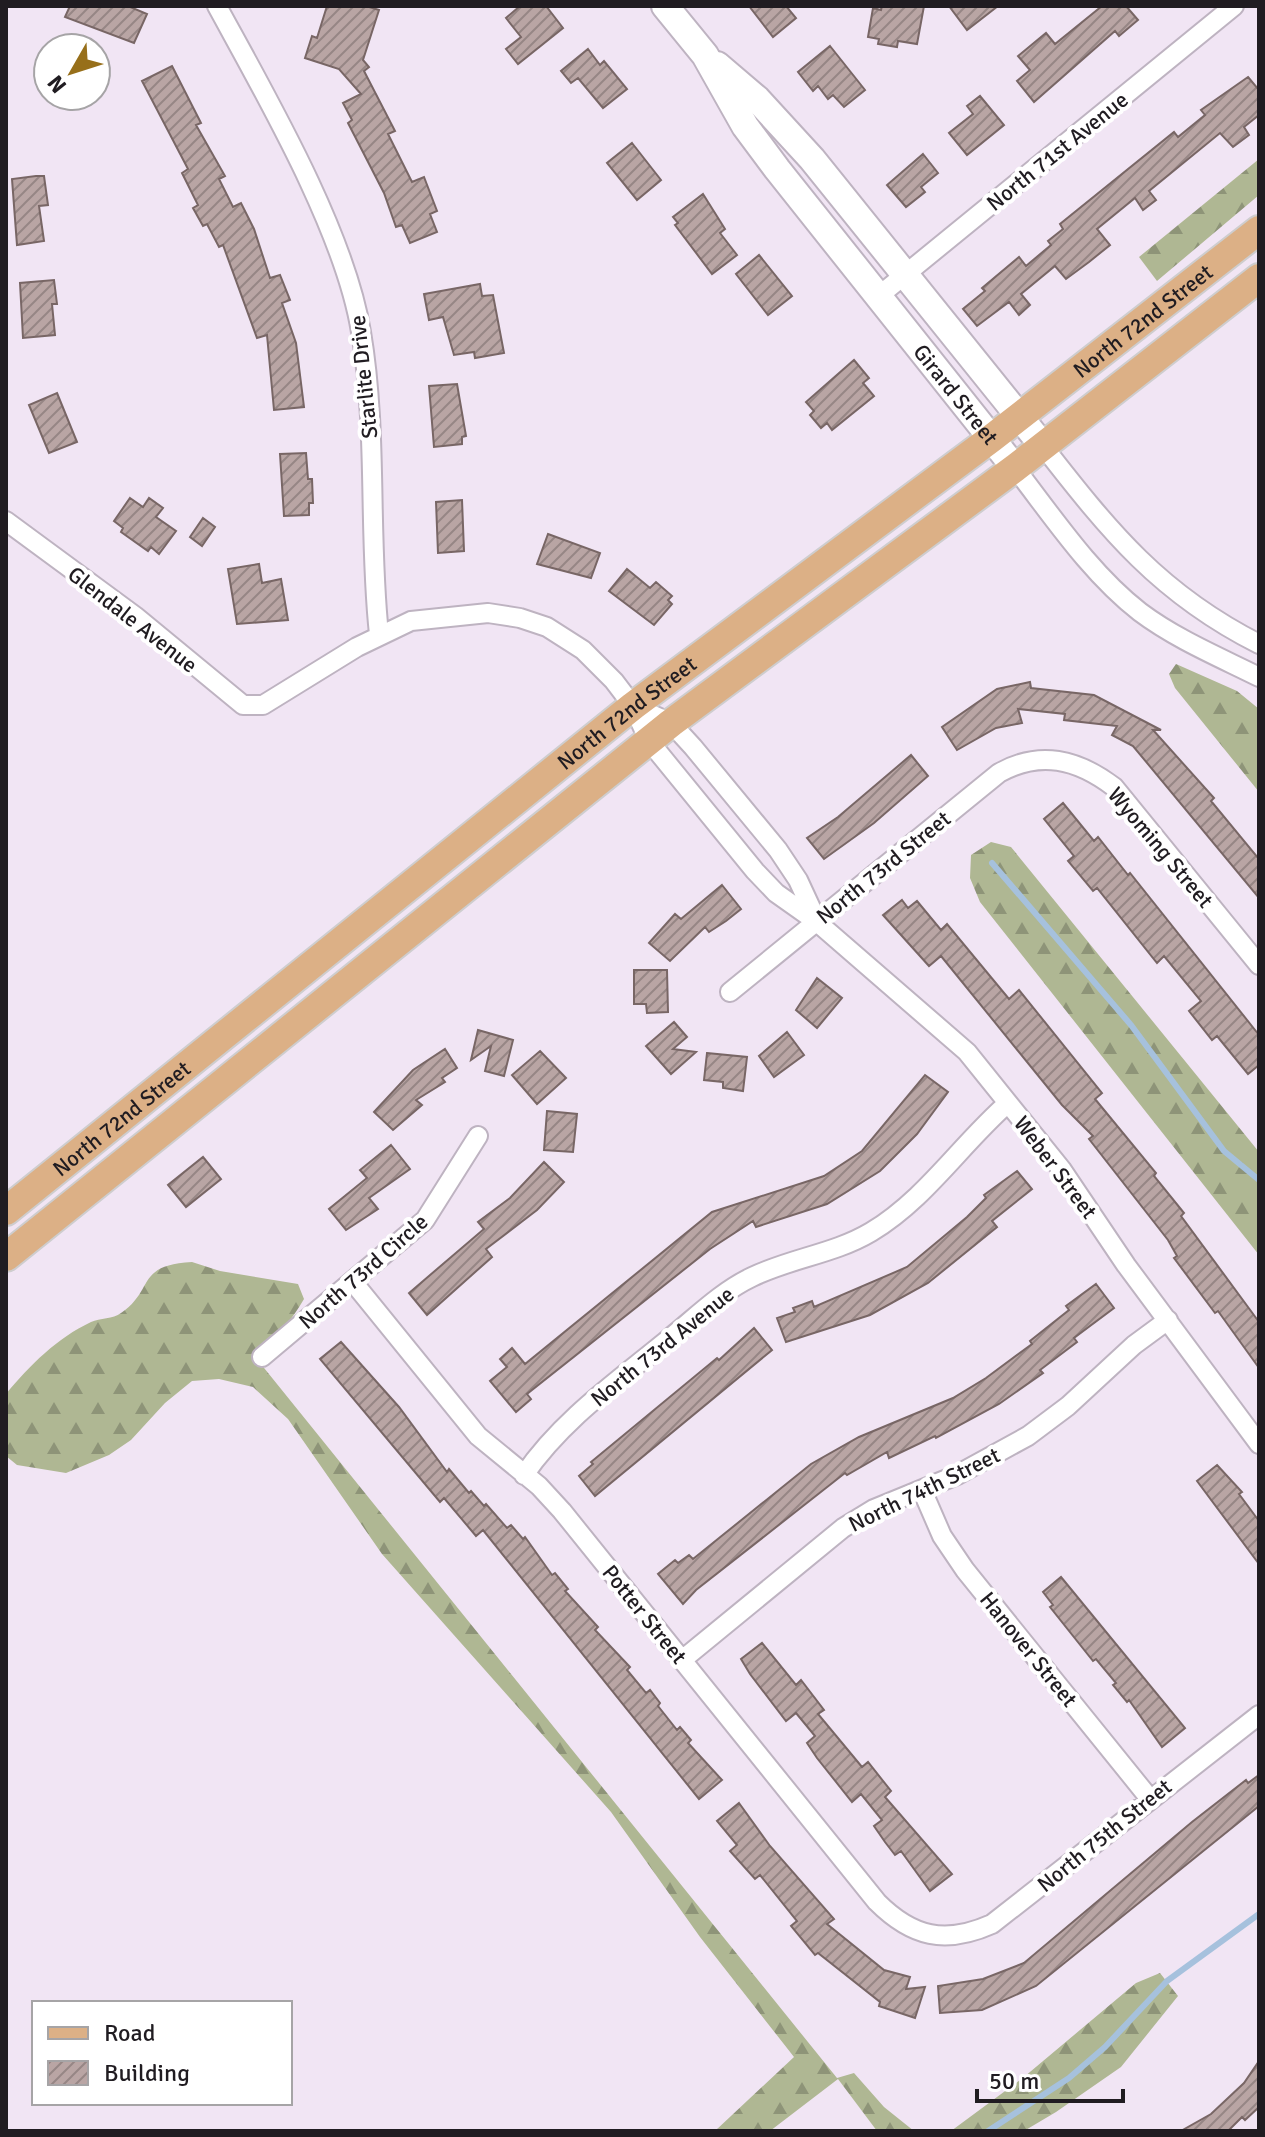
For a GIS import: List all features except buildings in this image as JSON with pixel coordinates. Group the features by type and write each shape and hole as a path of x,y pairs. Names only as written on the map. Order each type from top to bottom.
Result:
{"main road":[{"name":"North 72nd Street","path":"6,1211 633,706 992,438 1259,230"},
{"name":"North 72nd Street","path":"6,1257 671,723 1015,468 1259,278"}],"street":[{"name":"Starlite Drive","path":"217,6 306,180 355,300 367,392 379,634"},
{"name":"Girard Street","path":"665,6 705,55 767,109 906,275 1115,535 1166,586 1222,625 1259,644"},
{"name":"North 71st Avenue","path":"880,295 1234,6"},
{"name":"Girard Street","path":"705,55 745,126 1077,547 1118,593 1171,633 1256,669"},
{"name":"Glendale Avenue","path":"6,521 135,616 243,705 263,705 379,634"},
{"path":"379,634 411,621 461,614 488,613 520,618 547,627 583,650 633,706"},
{"name":"Weber Street","path":"633,706 671,723 778,850 798,880 817,922"},
{"name":"Weber Street","path":"633,706 649,741 755,871 776,893 817,922 951,1037 1008,1103 1071,1182 1117,1253 1259,1444"},
{"name":"North 73rd Street","path":"730,992 999,773 1015,764 1044,758"},
{"name":"Wyoming Street","path":"1044,758 1086,768 1114,787 1259,965"},
{"name":"North 73rd Avenue","path":"524,1475 546,1445 572,1419 719,1298 754,1276 832,1251 870,1233 920,1194 981,1127 1008,1103"},
{"name":"North 73rd Circle","path":"262,1357 395,1249 435,1208 478,1136"},
{"name":"Potter Street","path":"353,1282 478,1436 562,1511 877,1902 907,1927 941,1936"},
{"name":"North 74th Street","path":"682,1660 843,1528 874,1509 994,1456 1048,1421 1168,1320"},
{"name":"Hanover Street","path":"922,1490 942,1536 965,1570 1150,1799"},
{"name":"North 75th Street","path":"941,1936 968,1933 992,1924 1259,1715"}],"green space":[{"path":"1259,159 1259,195 1157,281 1139,257"},
{"path":"1176,664 1237,691 1259,709 1259,792 1175,688 1169,674"},
{"path":"991,842 1011,847 1259,1152 1259,1255 980,902 970,878 971,855"},
{"path":"192,1262 220,1271 298,1284 304,1299 299,1307 275,1337 252,1353 837,2078 854,2073 884,2107 914,2131 877,2131 838,2079 770,2131 715,2131 794,2057 700,1937 611,1812 382,1554 288,1419 253,1387 219,1379 192,1381 165,1403 131,1440 109,1455 66,1473 17,1465 6,1456 6,1394 25,1373 55,1344 79,1328 121,1313 138,1296 153,1273 174,1264"},
{"path":"1160,1973 1178,1996 1121,2067 1024,2131 951,2131 1024,2077 1136,1983"}],"waterway":[{"path":"992,863 1131,1025 1224,1151 1259,1180"},
{"path":"988,2131 1069,2078 1105,2047 1167,1981 1259,1914"}]}
